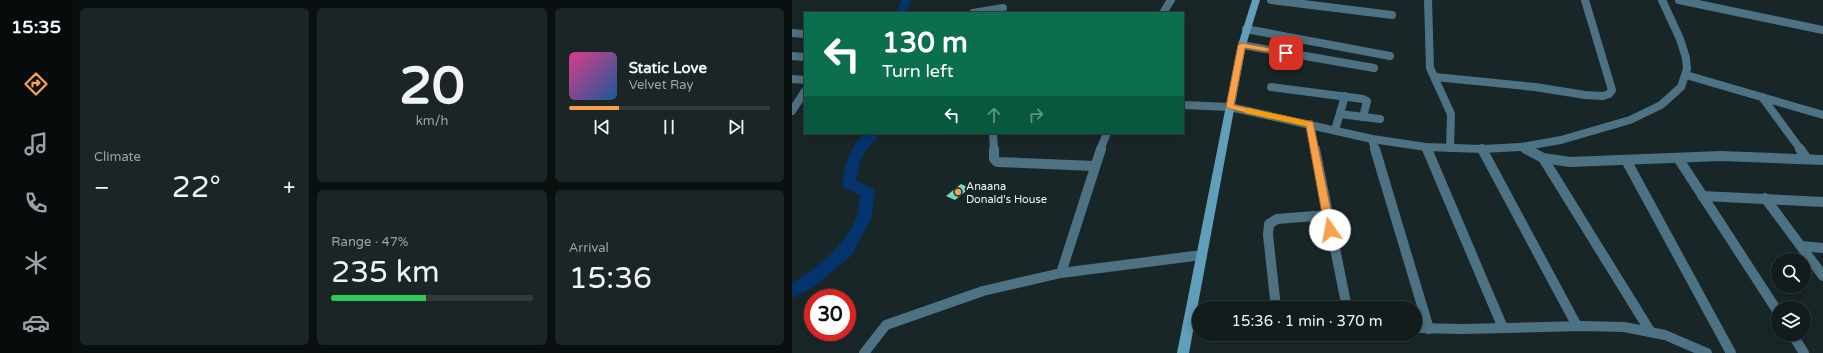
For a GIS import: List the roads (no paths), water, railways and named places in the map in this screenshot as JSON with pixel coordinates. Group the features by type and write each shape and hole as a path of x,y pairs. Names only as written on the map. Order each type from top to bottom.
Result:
{"main road":[{"path":"1183,353 1242,45 1246,28 1256,0"}],"street":[{"path":"988,12 1002,11 1006,0"},
{"path":"1164,12 1171,0"},
{"path":"1271,0 1392,16"},
{"path":"1428,0 1430,68 1435,76 1451,114 1450,148"},
{"path":"1435,76 1535,87 1585,95 1603,96 1608,94 1612,90 1584,0"},
{"path":"1184,105 1230,107 1372,139 1426,147 1482,149 1521,147 1578,136 1630,120 1661,105 1671,98 1681,87 1686,75 1686,58 1680,39 1662,0"},
{"path":"1679,0 1823,30"},
{"path":"1246,28 1390,56"},
{"path":"792,33 804,34"},
{"path":"1242,45 1374,68"},
{"path":"792,56 804,57"},
{"path":"1686,75 1823,115"},
{"path":"792,79 804,80"},
{"path":"1271,87 1363,99 1366,101 1363,117"},
{"path":"793,109 804,92"},
{"path":"1335,130 1345,96"},
{"path":"1762,97 1807,159"},
{"path":"1340,114 1380,120"},
{"path":"1310,124 1346,301"},
{"path":"993,134 994,159 997,162 1094,166"},
{"path":"1061,273 1094,166 1108,134"},
{"path":"1372,139 1429,329"},
{"path":"1426,147 1503,328"},
{"path":"1521,147 1543,158 1570,162 1721,156 1823,160"},
{"path":"1482,149 1577,326"},
{"path":"1543,158 1650,331"},
{"path":"1678,158 1771,301"},
{"path":"1626,160 1731,353"},
{"path":"1702,196 1823,202"},
{"path":"1765,198 1823,276"},
{"path":"1275,301 1268,235 1269,224 1277,219 1327,214"},
{"path":"1801,246 1823,248"},
{"path":"864,353 886,325 891,322 983,291 1061,273 1202,255"},
{"path":"1422,328 1577,326 1620,328 1650,331 1693,345 1707,353"},
{"path":"1796,341 1804,353"}],"waterway":[{"path":"901,12 906,0"},
{"path":"792,291 806,283 845,251 864,219 868,192 849,184 853,162 856,155 863,143 874,134"}],"place":[{"name":"Anaana Donald's House","path":"958,192"}]}
